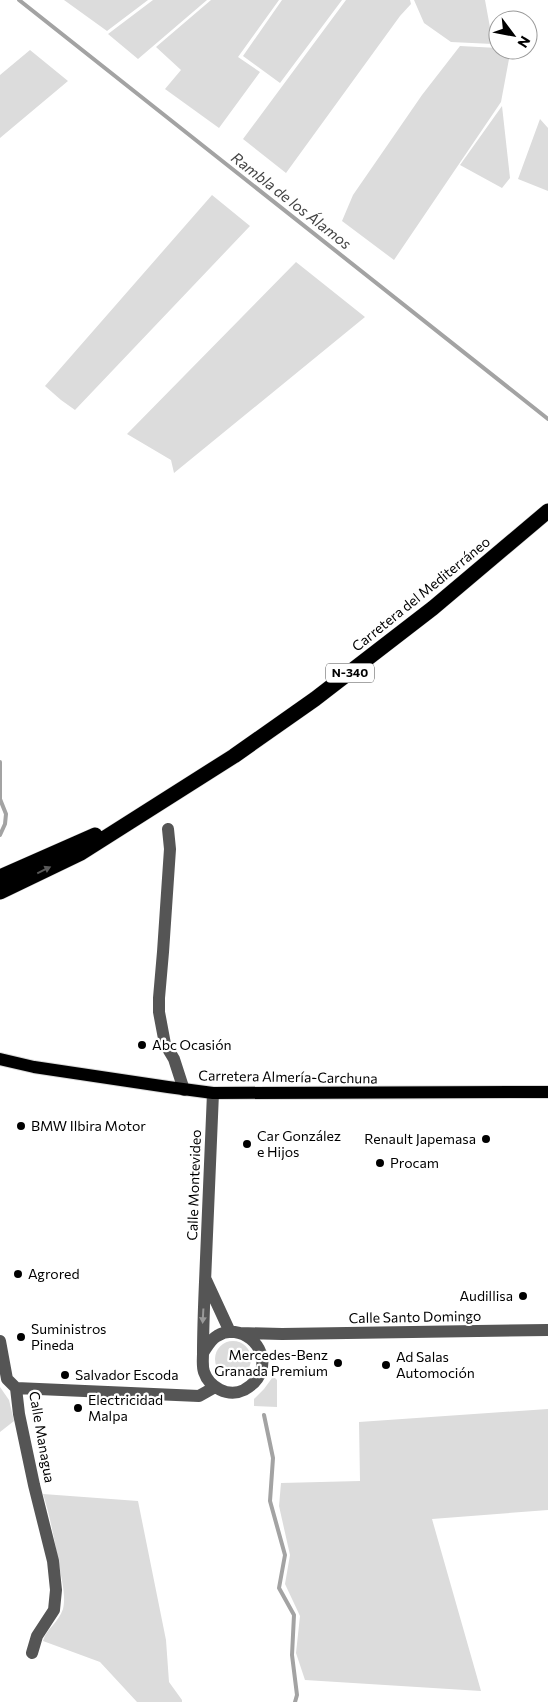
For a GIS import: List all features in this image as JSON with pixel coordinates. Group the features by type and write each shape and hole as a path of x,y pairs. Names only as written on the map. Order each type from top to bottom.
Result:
{"highway":[{"name":"Carretera del Mediterráneo","path":"0,892 81,853 234,756 316,699 433,608 548,511"},
{"name":"Carretera del Mediterráneo","path":"0,877 138,816"}],"main road":[{"name":"Carretera Almería-Carchuna","path":"0,1059 34,1067 184,1090 213,1092 548,1092"}],"street":[{"path":"168,829 170,849 159,1012 165,1044 174,1059 184,1090"},
{"name":"Calle Montevideo","path":"203,1354 202,1328 213,1092"},
{"name":"Calle Montevideo","path":"205,1278 234,1332"},
{"name":"Calle Santo Domingo","path":"234,1332 282,1334 548,1330"},
{"path":"234,1332 250,1338 259,1348 262,1361 261,1371 256,1382 243,1390 226,1392 215,1387 206,1378 203,1370 203,1354 209,1343 218,1335 234,1332"},
{"path":"259,1348 282,1334"},
{"path":"0,1341 7,1379 16,1388"},
{"name":"Calle Managua","path":"32,1653 37,1636 54,1610 56,1590 53,1561 34,1485 19,1414 16,1388 200,1396 215,1387"}],"shaded area":[{"path":"64,0 148,0 107,31"},
{"path":"153,0 207,0 138,59 108,34"},
{"path":"211,0 279,0 238,57 260,72 219,128 165,89 181,70 156,47"},
{"path":"282,0 342,0 280,83 243,56"},
{"path":"346,0 410,0 411,4 400,16 286,173 243,139"},
{"path":"414,0 485,0 488,16 488,44 451,42 424,23"},
{"path":"460,46 488,47 488,60 509,60 501,102 394,260 342,221 353,195 422,95"},
{"path":"30,50 68,81 0,138 0,75"},
{"path":"502,106 510,178 502,188 460,165"},
{"path":"540,119 548,128 548,191 518,179"},
{"path":"212,195 250,226 75,410 45,386"},
{"path":"296,262 365,317 174,473 171,460 127,434"},
{"path":"233,1341 240,1342 246,1346 250,1352 250,1366 246,1372 240,1376 233,1377 226,1376 220,1372 216,1366 215,1359 216,1352 220,1346 226,1342"},
{"path":"272,1378 277,1380 277,1407 254,1406 254,1399"},
{"path":"0,1387 9,1400 14,1421 0,1432"},
{"path":"548,1409 548,1510 432,1519 481,1691 305,1680 296,1653 300,1616 285,1584 290,1555 279,1506 281,1483 360,1481 359,1422"},
{"path":"43,1494 138,1501 166,1640 169,1682 182,1702 137,1702 100,1662 43,1641 61,1614 64,1599 55,1541"}],"waterway":[{"name":"Rambla de los Álamos","path":"19,0 548,419"},
{"path":"0,762 0,799 6,814 5,824 0,835"},
{"path":"264,1415 273,1458 270,1501 285,1555 279,1588 294,1615 292,1655 297,1695 295,1702"}],"place":[{"name":"Abc Ocasión","path":"142,1045"},
{"name":"BMW Ilbira Motor","path":"21,1126"},
{"name":"Renault Japemasa","path":"486,1139"},
{"name":"Car González e Hijos","path":"247,1144"},
{"name":"Procam","path":"380,1163"},
{"name":"Agrored","path":"18,1274"},
{"name":"Audillisa","path":"523,1296"},
{"name":"Suministros Pineda","path":"21,1337"},
{"name":"Mercedes-Benz Granada Premium","path":"338,1363"},
{"name":"Ad Salas Automoción","path":"386,1365"},
{"name":"Salvador Escoda","path":"65,1375"},
{"name":"Electricidad Malpa","path":"78,1408"}]}
